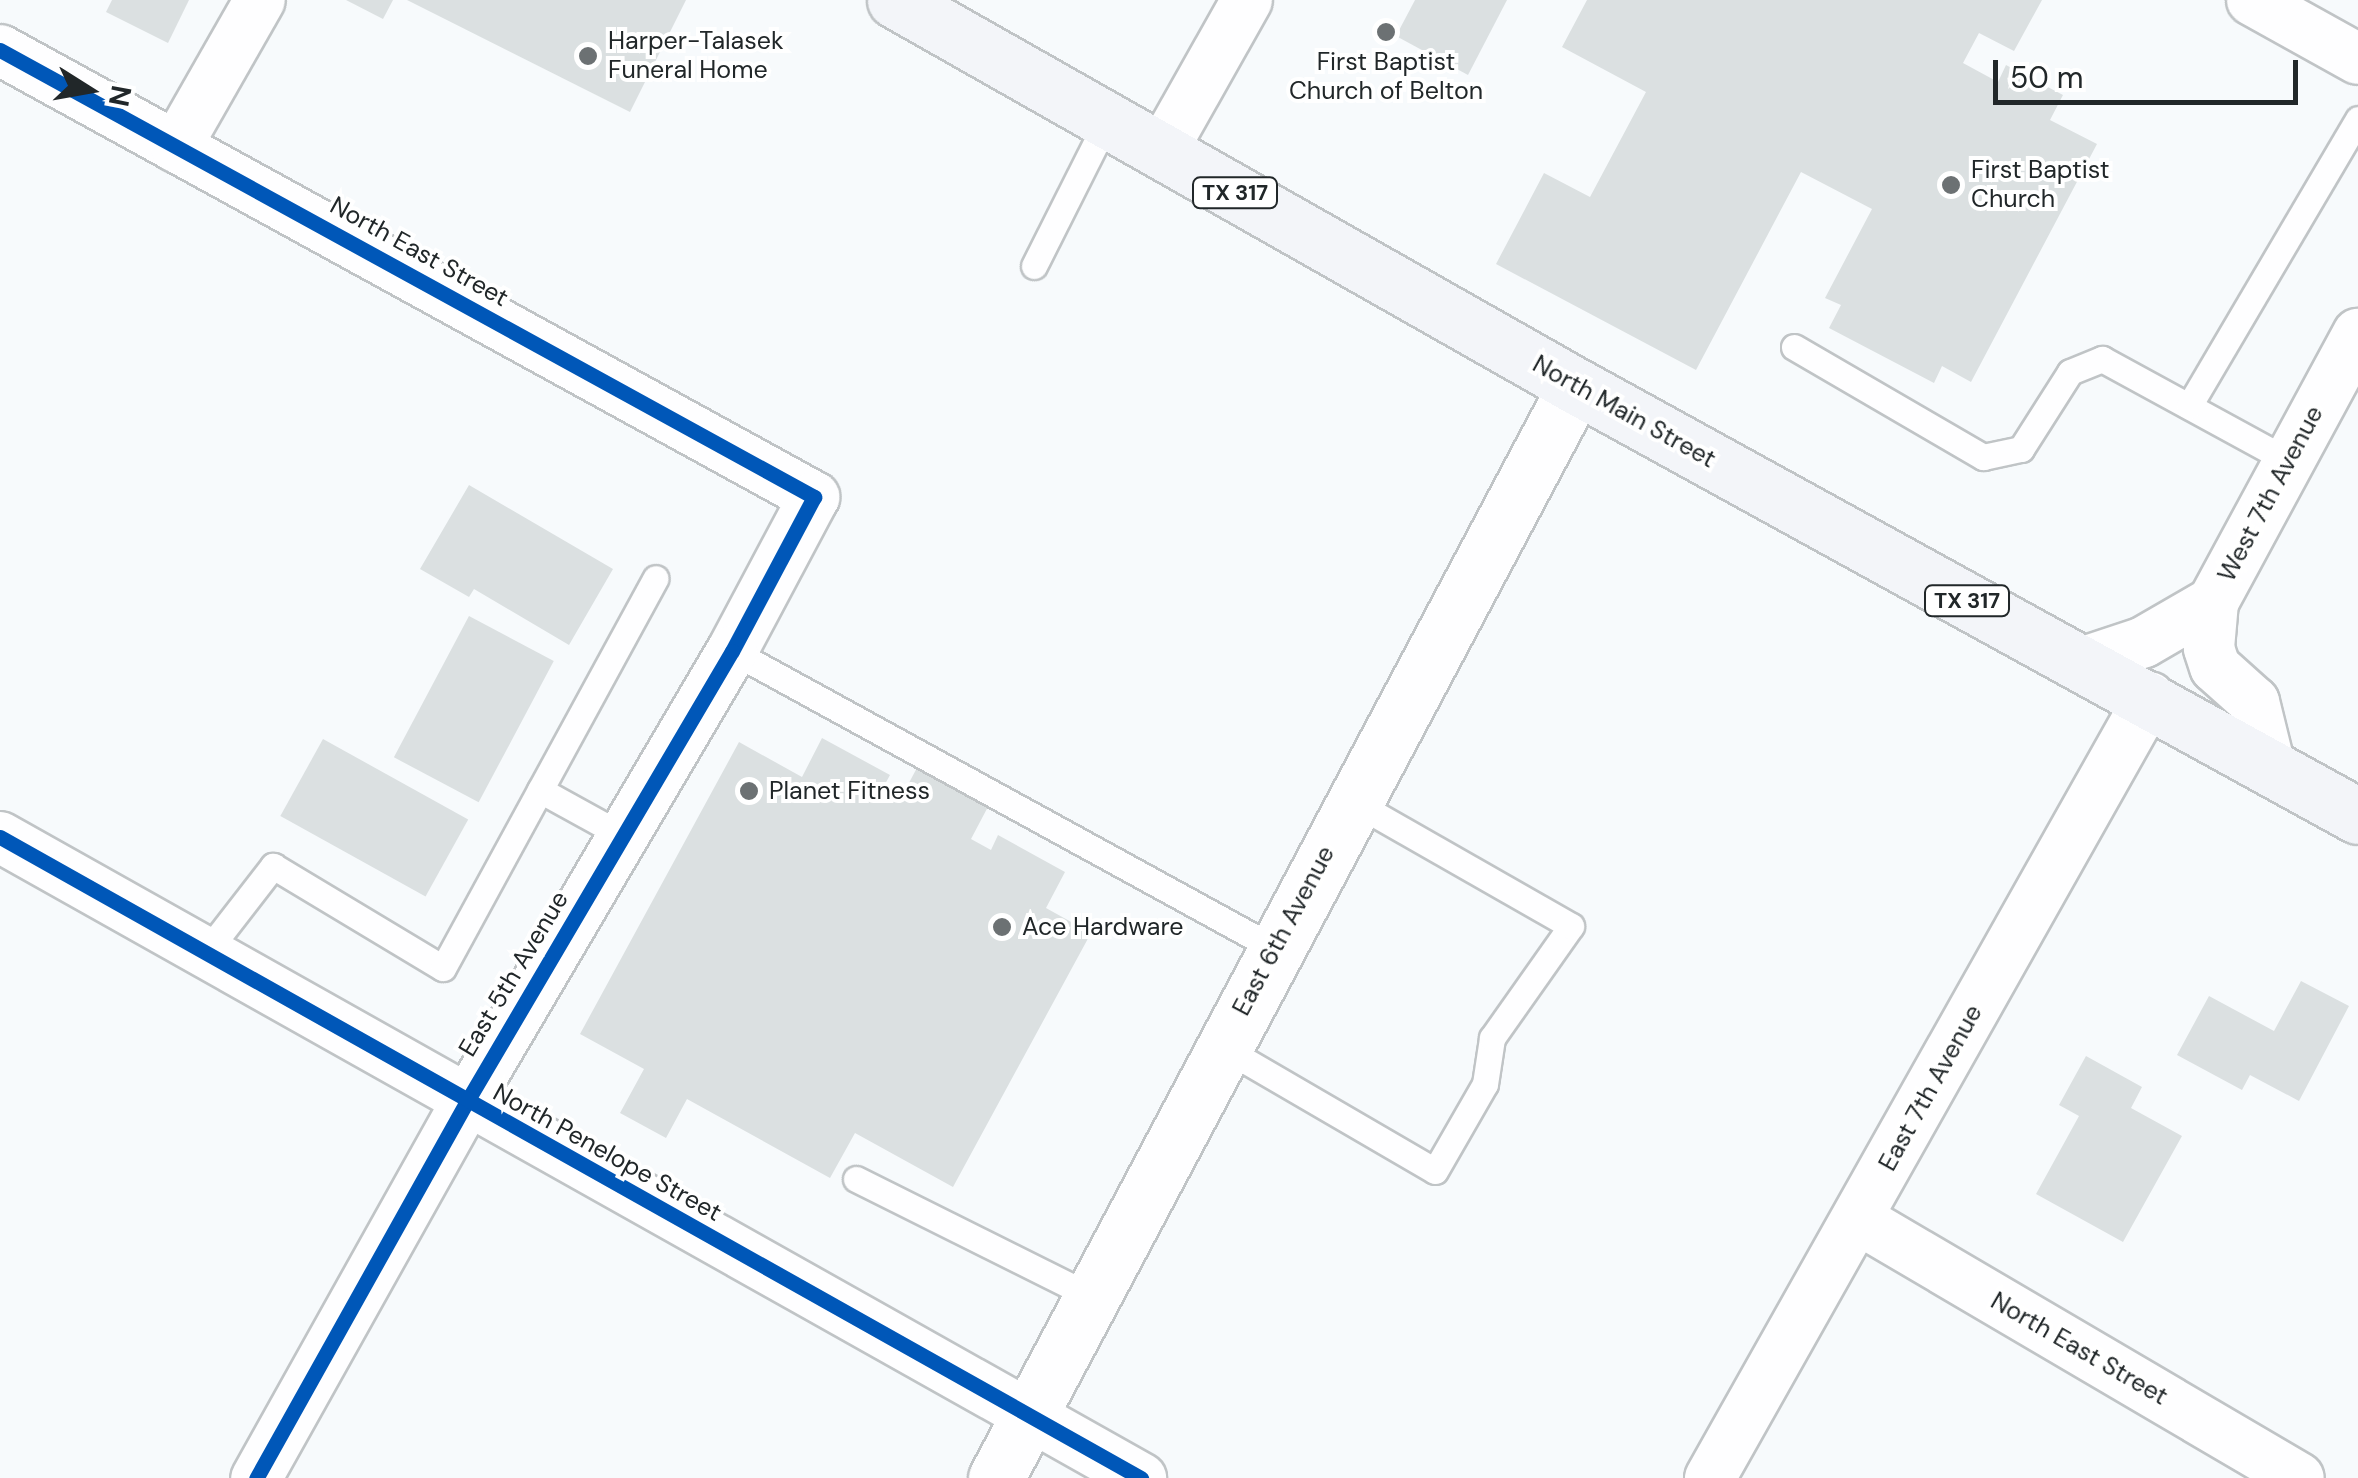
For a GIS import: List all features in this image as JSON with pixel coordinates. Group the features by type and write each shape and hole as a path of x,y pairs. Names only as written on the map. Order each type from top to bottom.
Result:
{"main road":[{"name":"North Main Street","path":"894,0 1576,386 2150,697 2358,816"},
{"name":"East 6th Avenue","path":"996,1478 1274,948 1576,386"}],"street":[{"path":"176,147 260,0"},
{"path":"1162,152 1247,0"},
{"path":"2252,0 2358,59"},
{"name":"North East Street","path":"0,50 814,497"},
{"name":"West 7th Avenue","path":"2270,767 2254,702 2215,667 2208,648 2214,602 2358,334"},
{"name":"East 5th Avenue","path":"256,1478 466,1103 732,651 814,497"},
{"name":"West 7th Avenue","path":"2081,663 2144,642 2214,602"},
{"name":"East 7th Avenue","path":"1710,1478 2150,697"},
{"name":"North Penelope Street","path":"0,836 466,1103 1136,1477"},
{"name":"North East Street","path":"1858,1220 2299,1478"}],"lane":[{"path":"2188,406 2358,119"},
{"path":"1034,266 1108,120"},
{"path":"1794,347 1984,456 2022,449 2070,372 2102,359 2289,461"},
{"path":"204,955 273,866 443,968 656,578"},
{"path":"732,651 1274,948"},
{"path":"540,790 625,837"},
{"path":"1222,1046 1436,1170 1485,1084 1492,1038 1570,926 1354,802"},
{"path":"856,1179 1094,1297"}],"building":[{"path":"112,0 189,0 168,43 106,12"},
{"path":"346,0 393,0 383,19"},
{"name":"Harper-Talasek Funeral Home","path":"407,0 686,0 630,112"},
{"path":"1415,0 1507,0 1468,75 1396,36"},
{"name":"First Baptist Church","path":"1587,0 2042,0 2014,51 1979,33 1963,63 1998,82 2006,65 2063,95 2050,120 2097,144 1971,382 1942,366 1934,383 1829,328 1841,305 1825,298 1872,209 1801,172 1696,370 1496,264 1544,173 1590,197 1646,92 1562,47"},
{"path":"469,485 613,569 569,645 474,589 469,597 420,569"},
{"path":"469,616 554,661 479,802 394,757"},
{"path":"822,738 890,775 884,786 902,796 919,764 990,803 971,839 991,850 998,835 1065,872 1046,908 1091,933 953,1187 855,1133 830,1178 687,1099 666,1138 620,1113 644,1069 580,1034 739,742 802,777"},
{"path":"323,739 468,819 426,896 280,816"},
{"path":"2301,981 2349,1006 2299,1101 2250,1075 2242,1090 2177,1055 2209,996 2274,1031"},
{"path":"2086,1056 2142,1087 2131,1108 2182,1136 2123,1242 2036,1194 2079,1116 2059,1105"}],"cycle path":[{"path":"0,50 814,497 732,651 466,1103 256,1478"},
{"path":"0,837 1141,1478"}],"place":[{"name":"First Baptist Church of Belton","path":"1386,32"},
{"name":"Harper-Talasek Funeral Home","path":"588,56"},
{"name":"First Baptist Church","path":"1951,185"},
{"name":"Planet Fitness","path":"749,791"},
{"name":"Ace Hardware","path":"1002,927"}]}
